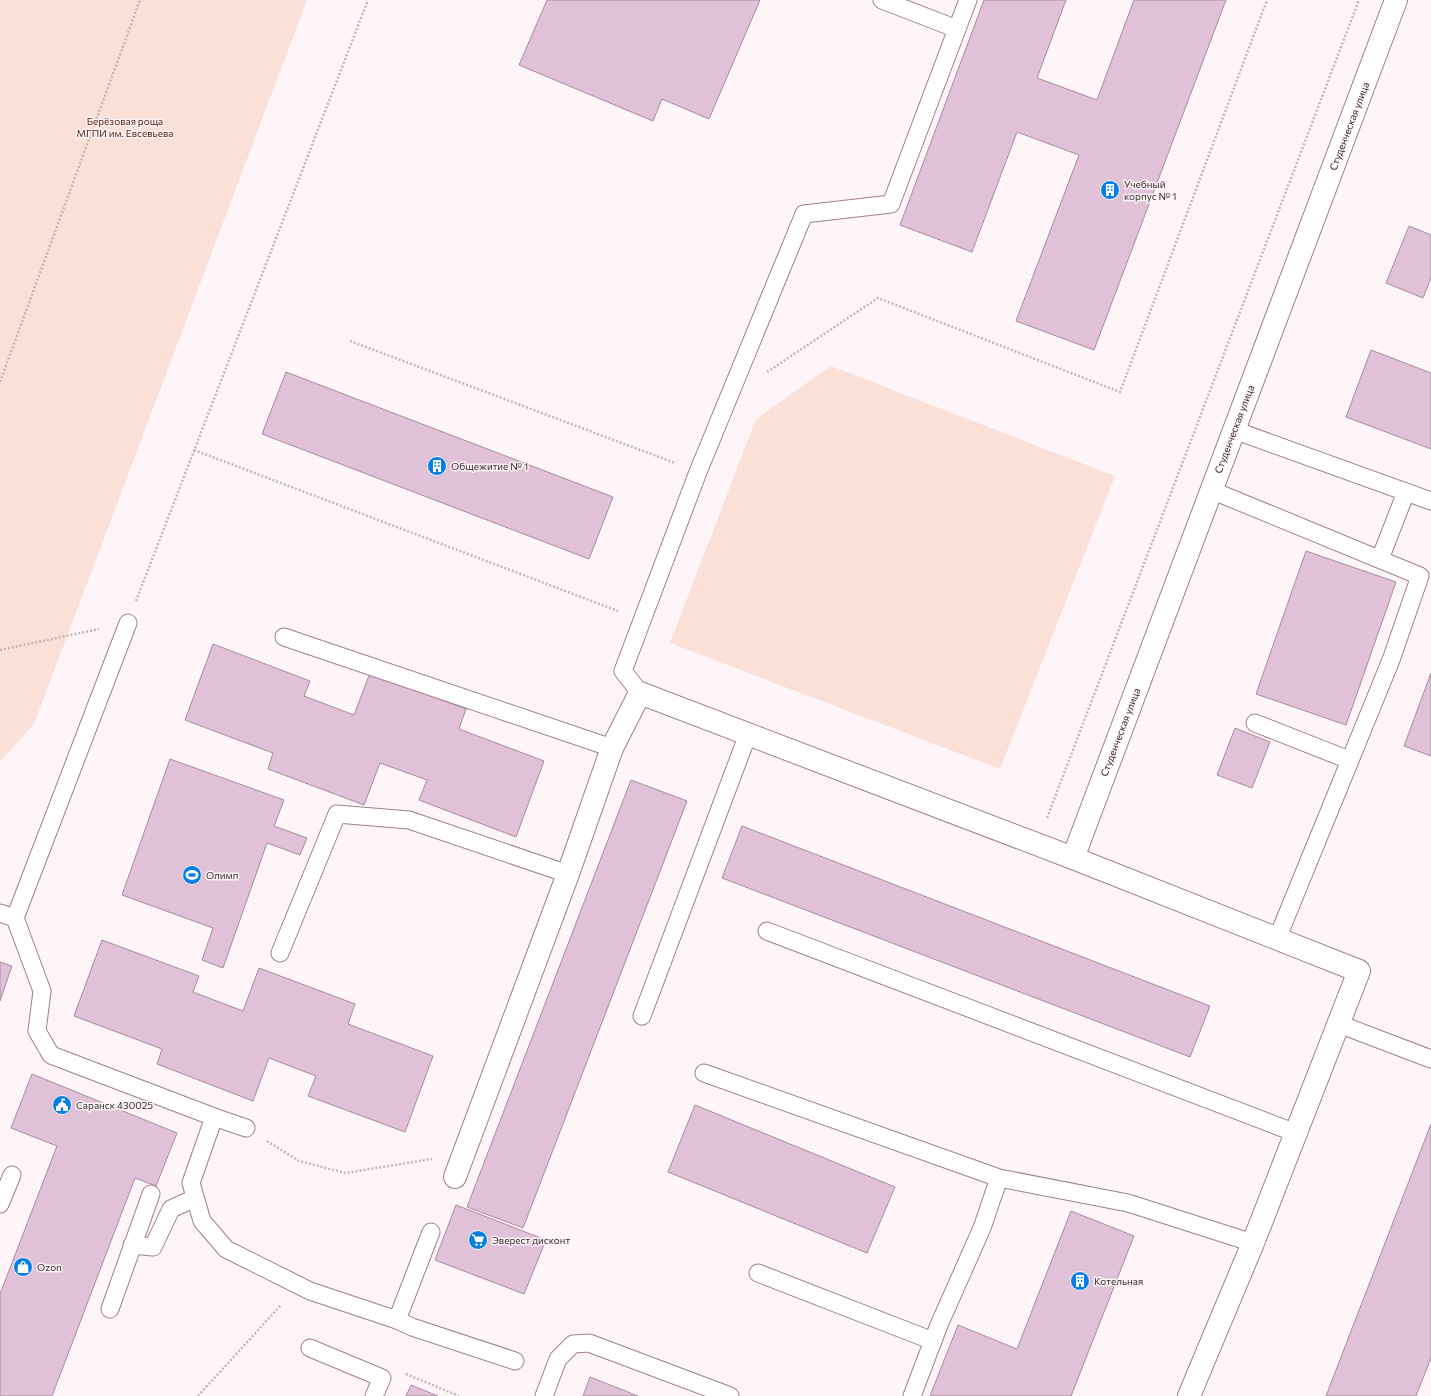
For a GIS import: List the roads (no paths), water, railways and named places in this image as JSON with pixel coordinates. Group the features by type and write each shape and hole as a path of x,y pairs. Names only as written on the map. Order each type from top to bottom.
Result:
{"street":[{"name":"Студенческая улица","path":"1073,858 1396,0"},
{"path":"455,1177 568,874 612,748 640,693 1073,858 1359,972 1253,1243 1189,1396"}],"lane":[{"path":"882,0 957,29"},
{"path":"640,693 623,671 698,472 804,214 891,204 968,0"},
{"path":"1234,430 1431,501"},
{"path":"1211,490 1420,576 1391,660 1277,939"},
{"path":"1380,559 1406,492"},
{"path":"128,623 7,916 42,991 37,1032 51,1055 246,1128"},
{"path":"284,637 612,748"},
{"path":"1255,722 1349,760"},
{"path":"642,1016 748,734"},
{"path":"280,953 337,814 409,820 568,874"},
{"path":"767,931 1296,1133"},
{"path":"1339,1024 1431,1059"},
{"path":"704,1073 999,1178 1128,1203 1253,1243"},
{"path":"214,1117 191,1183 202,1221 226,1249 310,1291 515,1361"},
{"path":"0,1204 12,1175"},
{"path":"912,1396 933,1341 982,1228 999,1178"},
{"path":"110,1309 151,1194"},
{"path":"132,1245 153,1247 171,1209 195,1198"},
{"path":"397,1320 431,1232"},
{"path":"758,1273 933,1341"},
{"path":"544,1396 558,1360 573,1344 589,1343 730,1396"},
{"path":"310,1348 382,1378 374,1396"}],"place":[{"name":"Учебный корпус № 1","path":"1110,190"},
{"name":"Общежитие № 1","path":"437,466"},
{"name":"Олимп","path":"192,875"},
{"name":"Саранск 430025","path":"62,1105"},
{"name":"Эверест дисконт","path":"478,1240"},
{"name":"Ozon","path":"23,1267"},
{"name":"Котельная","path":"1080,1281"}],"park label":[{"name":"Берёзовая роща МГПИ им. Евсевьева","path":"125,126"}]}
